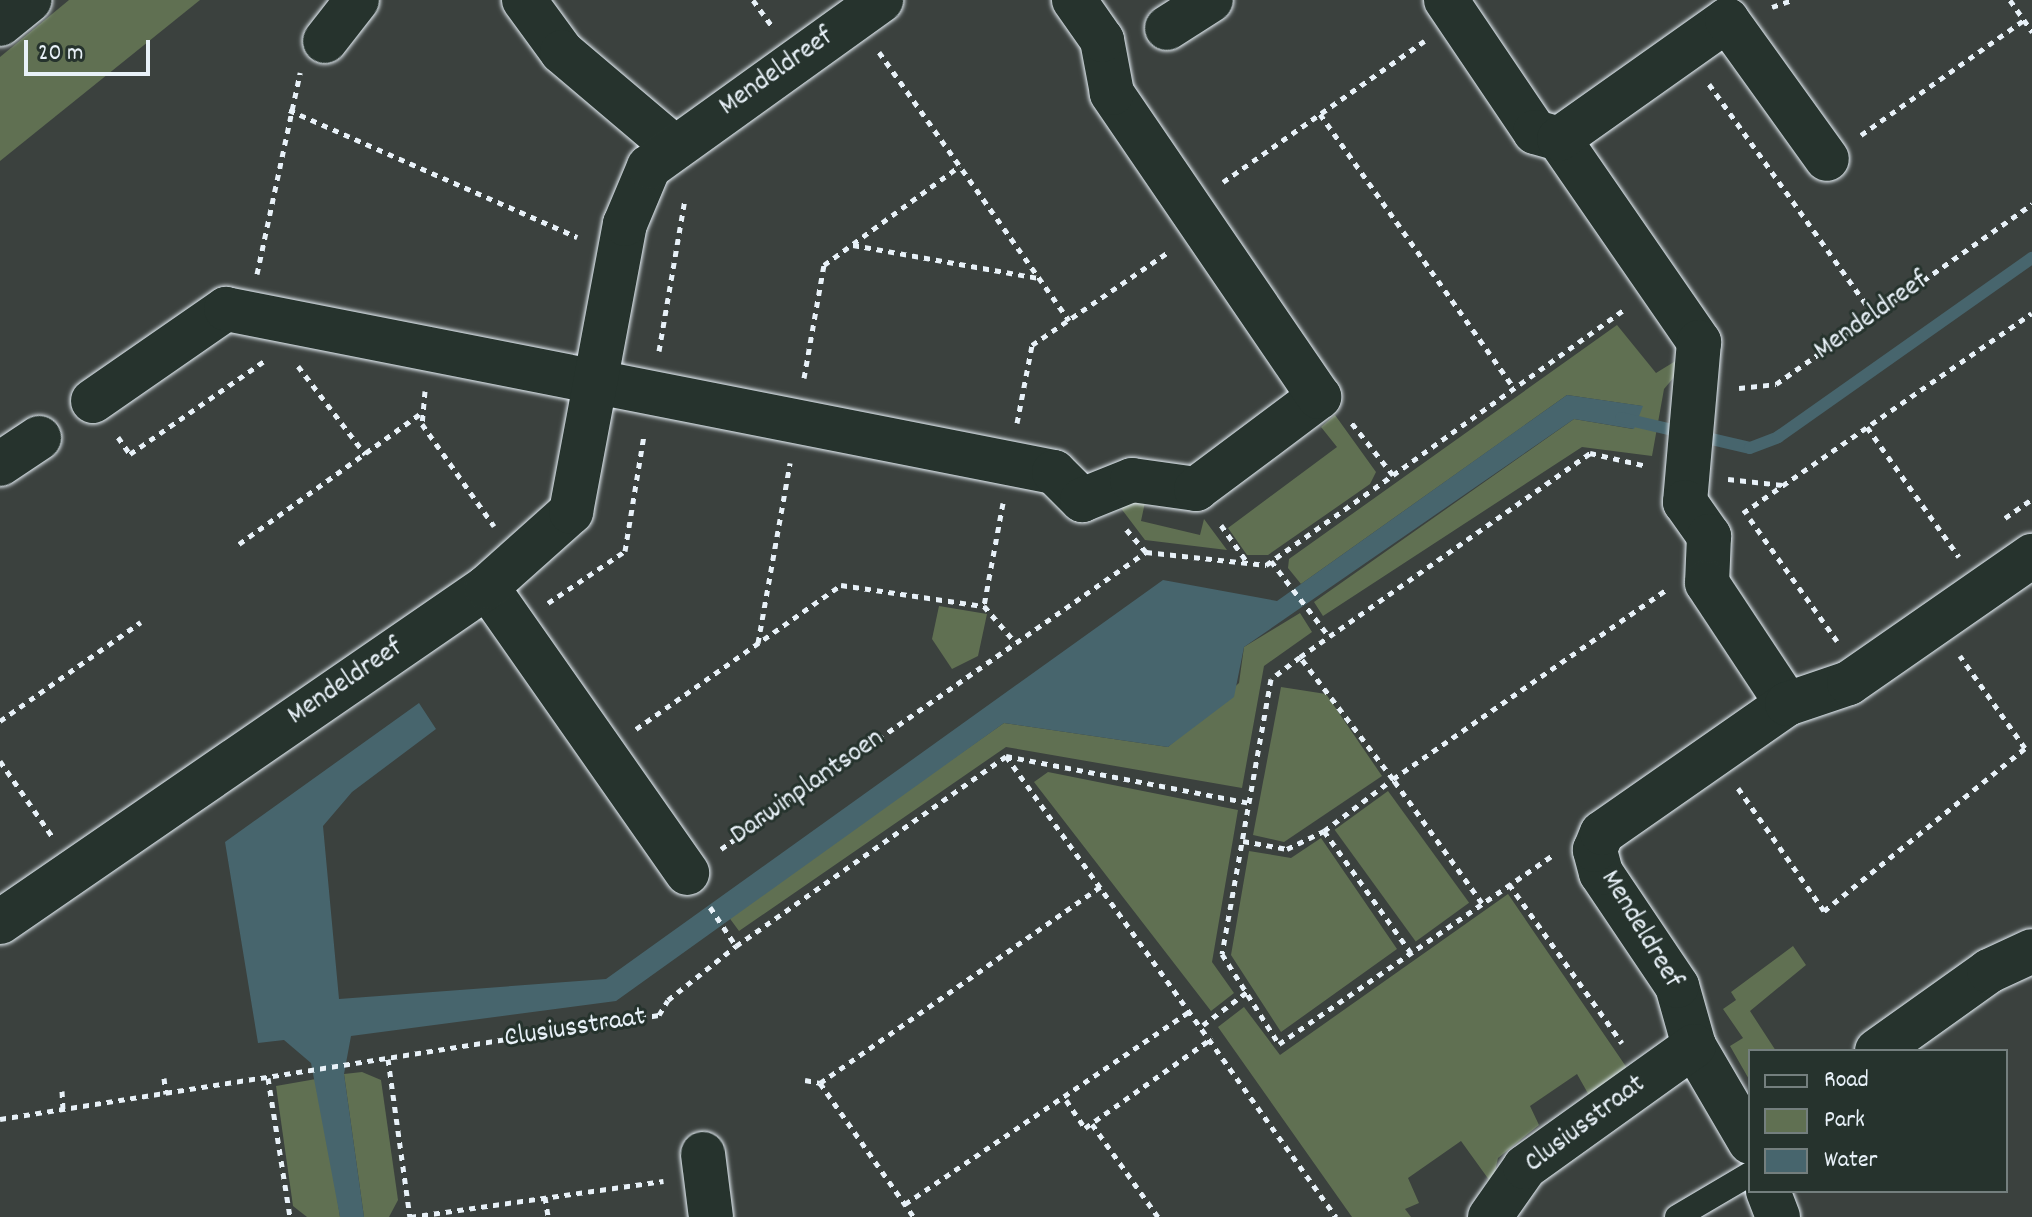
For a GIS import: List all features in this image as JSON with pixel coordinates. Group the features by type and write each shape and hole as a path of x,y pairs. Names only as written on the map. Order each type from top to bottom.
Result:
{"street":[{"path":"0,24 30,0"},
{"path":"325,41 357,0"},
{"path":"524,0 562,52 674,147"},
{"path":"93,401 226,309 304,329 433,347 596,377 1010,462 1054,472 1082,500 1132,480 1196,489 1319,397 1112,93 1102,40 1074,0"},
{"path":"1167,28 1211,0"},
{"name":"Mendeldreef","path":"0,922 502,574 571,512 621,247 636,188 674,147 868,9"},
{"path":"1452,9 1535,132 1559,139 1699,342 1698,391 1683,474 1685,502 1708,549 1707,583 1787,704"},
{"path":"1559,139 1727,20 1827,159"},
{"path":"0,464 39,438"},
{"name":"Mendeldreef","path":"1748,1139 1694,1046 1677,986 1601,873 1595,850 1602,833 1787,704 1861,674 2032,556"},
{"path":"502,574 603,753 687,873"},
{"path":"1880,1049 1989,971 2032,951"},
{"name":"Clusiusstraat","path":"1490,1217 1525,1167 1694,1046"},
{"path":"1769,1193 1778,1217"}],"lane":[{"path":"1677,1217 1748,1175"}],"path":[{"path":"2010,0 2032,32"},
{"path":"868,9 1069,320"},
{"path":"984,606 1032,345 1069,320 1452,9"},
{"path":"1784,190 2024,20"},
{"path":"250,314 295,80 325,41"},
{"path":"1685,51 1874,315"},
{"path":"289,110 584,240 621,247"},
{"path":"1320,114 1514,388"},
{"name":"Mendeldreef","path":"1698,391 1750,389 1776,384 2032,204"},
{"path":"852,245 1039,278"},
{"path":"1082,500 1117,518 1146,552 1271,561 1658,285"},
{"path":"1243,841 1287,849 1324,831 1708,549 1745,511 2032,313"},
{"path":"93,401 130,454 304,329"},
{"path":"304,329 297,369 365,454"},
{"path":"433,347 421,414 502,574"},
{"path":"1319,397 1336,403 1393,475"},
{"path":"239,544 421,414"},
{"path":"1867,427 1982,591"},
{"path":"1595,850 1550,854 1279,1044 1222,954 1271,679 1358,613 1590,453 1683,474"},
{"path":"1745,511 1861,674"},
{"name":"Darwinplantsoen","path":"687,873 1146,552"},
{"path":"1271,561 1328,635"},
{"path":"603,753 841,585 984,606 1015,642"},
{"path":"0,721 141,622"},
{"path":"1714,754 1824,911 2025,748 1936,622"},
{"path":"1300,657 1482,903"},
{"path":"1006,756 1250,803"},
{"path":"1006,756 1203,1025 1336,1217"},
{"name":"Clusiusstraat","path":"0,1119 659,1015 736,946 1006,756"},
{"path":"0,761 75,869"},
{"path":"1324,831 1411,953"},
{"path":"1509,884 1647,1078"},
{"path":"820,1083 1101,886"},
{"path":"724,928 736,946"},
{"path":"1203,1025 1247,992"},
{"path":"905,1204 1052,1099 1066,1100 1192,1010"},
{"path":"1066,1100 1085,1128 1212,1038"},
{"path":"388,1059 410,1217 545,1197 706,1182"},
{"path":"164,1078 166,1094"},
{"path":"268,1078 290,1217"},
{"path":"805,1080 820,1083 914,1217"},
{"path":"62,1091 63,1109"},
{"path":"1092,1124 1158,1217"},
{"path":"545,1197 548,1217"}],"green space":[{"path":"69,0 200,0 0,161 0,57"},
{"path":"1617,325 1656,373 1682,357 1686,363 1664,389 1652,456 1582,447 1323,616 1314,602 1574,419 1633,429 1642,406 1567,395 1301,584 1288,568 1289,559"},
{"path":"1335,415 1376,472 1370,484 1268,555 1247,555 1228,528 1337,447 1321,427"},
{"path":"1147,493 1141,521 1200,535 1204,519 1227,550 1145,540 1120,507"},
{"path":"939,606 987,614 978,656 952,669 932,639"},
{"path":"1300,613 1312,632 1264,666 1242,788 1006,747 739,931 728,916 1004,723 1168,747 1239,683 1244,647"},
{"path":"1281,687 1326,694 1382,776 1284,842 1253,835"},
{"path":"1048,772 1238,810 1212,962 1234,993 1211,1011 1034,782"},
{"path":"1388,791 1469,903 1416,941 1335,830"},
{"path":"1321,838 1397,949 1281,1032 1231,955 1249,851 1291,858"},
{"path":"1508,894 1627,1068 1590,1097 1577,1074 1530,1106 1539,1125 1498,1158 1492,1184 1461,1141 1408,1178 1419,1203 1405,1209 1411,1217 1352,1217 1218,1027 1244,1007 1280,1055"},
{"path":"1793,946 1806,965 1750,1011 1775,1049 1748,1049 1748,1078 1730,1046 1743,1038 1723,1009 1736,1000 1731,992"},
{"path":"362,1072 381,1080 398,1200 389,1217 364,1217 344,1074"},
{"path":"316,1079 326,1121 340,1217 307,1217 293,1206 276,1086"}],"water":[{"path":"1567,395 1643,406 1634,429 1574,419 1244,647 1234,697 1168,747 1004,723 616,1001 351,1036 344,1074 364,1217 340,1217 311,1063 284,1040 258,1043 225,842 419,703 436,729 352,792 323,826 339,999 606,979 1163,580 1277,601"}],"waterway":[{"path":"1621,418 1750,448 1778,437 2032,258"}]}
